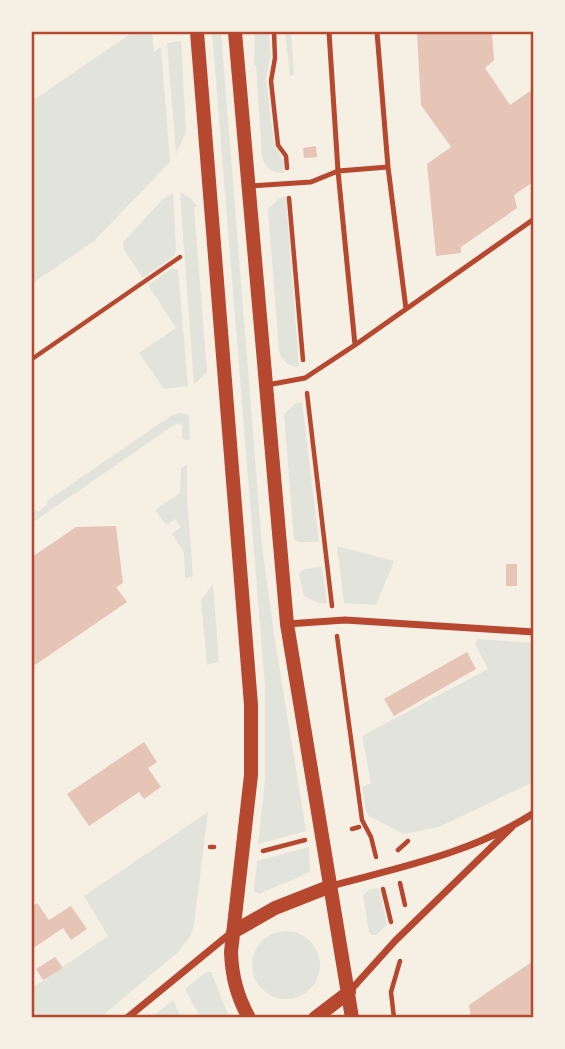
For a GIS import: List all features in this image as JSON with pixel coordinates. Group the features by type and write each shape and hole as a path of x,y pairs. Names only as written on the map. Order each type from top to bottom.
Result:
{"main road":[{"path":"197,32 251,705 251,775 233,932 232,976 249,1017"},
{"path":"235,32 287,624 352,1017"},
{"path":"233,932 275,908 331,886"},
{"path":"315,1017 349,992"}],"street":[{"path":"287,624 345,621 534,632"},
{"path":"331,886 460,850 512,827 534,813"},
{"path":"349,992 395,941 512,827"},
{"path":"127,1017 233,932"}],"lane":[{"path":"329,32 338,171 355,345"},
{"path":"377,32 388,166 406,309"},
{"path":"247,186 311,182 338,171 388,166"},
{"path":"265,385 305,378 534,219"}],"path":[{"path":"274,32 275,58 271,81 278,145 286,156 305,378 332,608"},
{"path":"32,359 180,257"},
{"path":"337,634 362,820 371,837 374,852"},
{"path":"352,829 359,827"},
{"path":"258,852 306,840"},
{"path":"400,882 405,905"},
{"path":"382,887 391,921"},
{"path":"394,1017 391,992 401,963 398,951"}],"shaded area":[{"path":"133,32 152,32 154,52 161,47 170,162 94,241 32,284 32,101"},
{"path":"212,32 221,32 262,546 306,831 258,844 265,780 265,687"},
{"path":"255,32 269,32 271,56 266,79 274,142 283,160 284,173 270,169 262,157 254,65"},
{"path":"285,32 291,32 294,75 290,76"},
{"path":"181,41 186,132 176,154 167,43"},
{"path":"180,192 191,198 197,207 194,207 207,372 194,385"},
{"path":"173,193 174,256 143,278 124,250 123,242 162,200"},
{"path":"286,196 299,367 286,362 279,351 268,209 278,199"},
{"path":"172,268 178,270 188,386 164,389 139,353 176,328 148,285"},
{"path":"302,402 319,542 294,540 284,414 296,403"},
{"path":"172,415 189,415 190,440 182,439 182,423 177,423 32,523 32,511 35,509 38,512 48,504 47,501"},
{"path":"187,465 193,577 185,578 184,552 172,534 181,527 175,519 166,525 155,510 180,493 181,468"},
{"path":"337,546 394,561 376,605 344,603"},
{"path":"322,567 327,604 304,596 299,574 304,569"},
{"path":"213,584 219,662 207,665 201,600"},
{"path":"478,639 533,643 533,782 439,827 404,834 369,816 366,811 362,787 371,783 362,736 488,669 475,644"},
{"path":"208,812 194,925 190,937 177,953 101,1017 32,1017 32,988 108,936 84,896"},
{"path":"309,847 310,872 259,894 254,891 257,861"},
{"path":"379,888 387,925 376,935 372,935 369,932 363,895 369,890"},
{"path":"286,931 299,934 310,941 317,952 320,965 317,978 310,989 299,996 286,999 273,996 262,989 255,978 252,965 255,952 262,941 273,934"},
{"path":"206,972 211,972 229,1017 200,1017 185,989"},
{"path":"173,1000 181,1017 152,1017"}],"building":[{"path":"417,32 492,32 494,60 485,68 510,105 533,89 533,182 514,195 517,208 461,247 461,253 436,256 427,164 451,147 421,105"},
{"path":"316,146 317,157 304,158 303,148"},
{"path":"116,526 123,583 116,587 127,602 32,667 32,557 76,527"},
{"path":"506,564 517,564 517,586 506,586"},
{"path":"467,652 476,669 394,716 384,699"},
{"path":"144,742 157,762 148,768 161,787 144,799 139,792 89,826 67,794"},
{"path":"37,903 49,920 71,906 87,929 71,940 63,928 32,949 32,907"},
{"path":"55,957 63,968 43,980 36,969"},
{"path":"533,961 533,1012 526,1018 471,1018 469,1005"}]}
